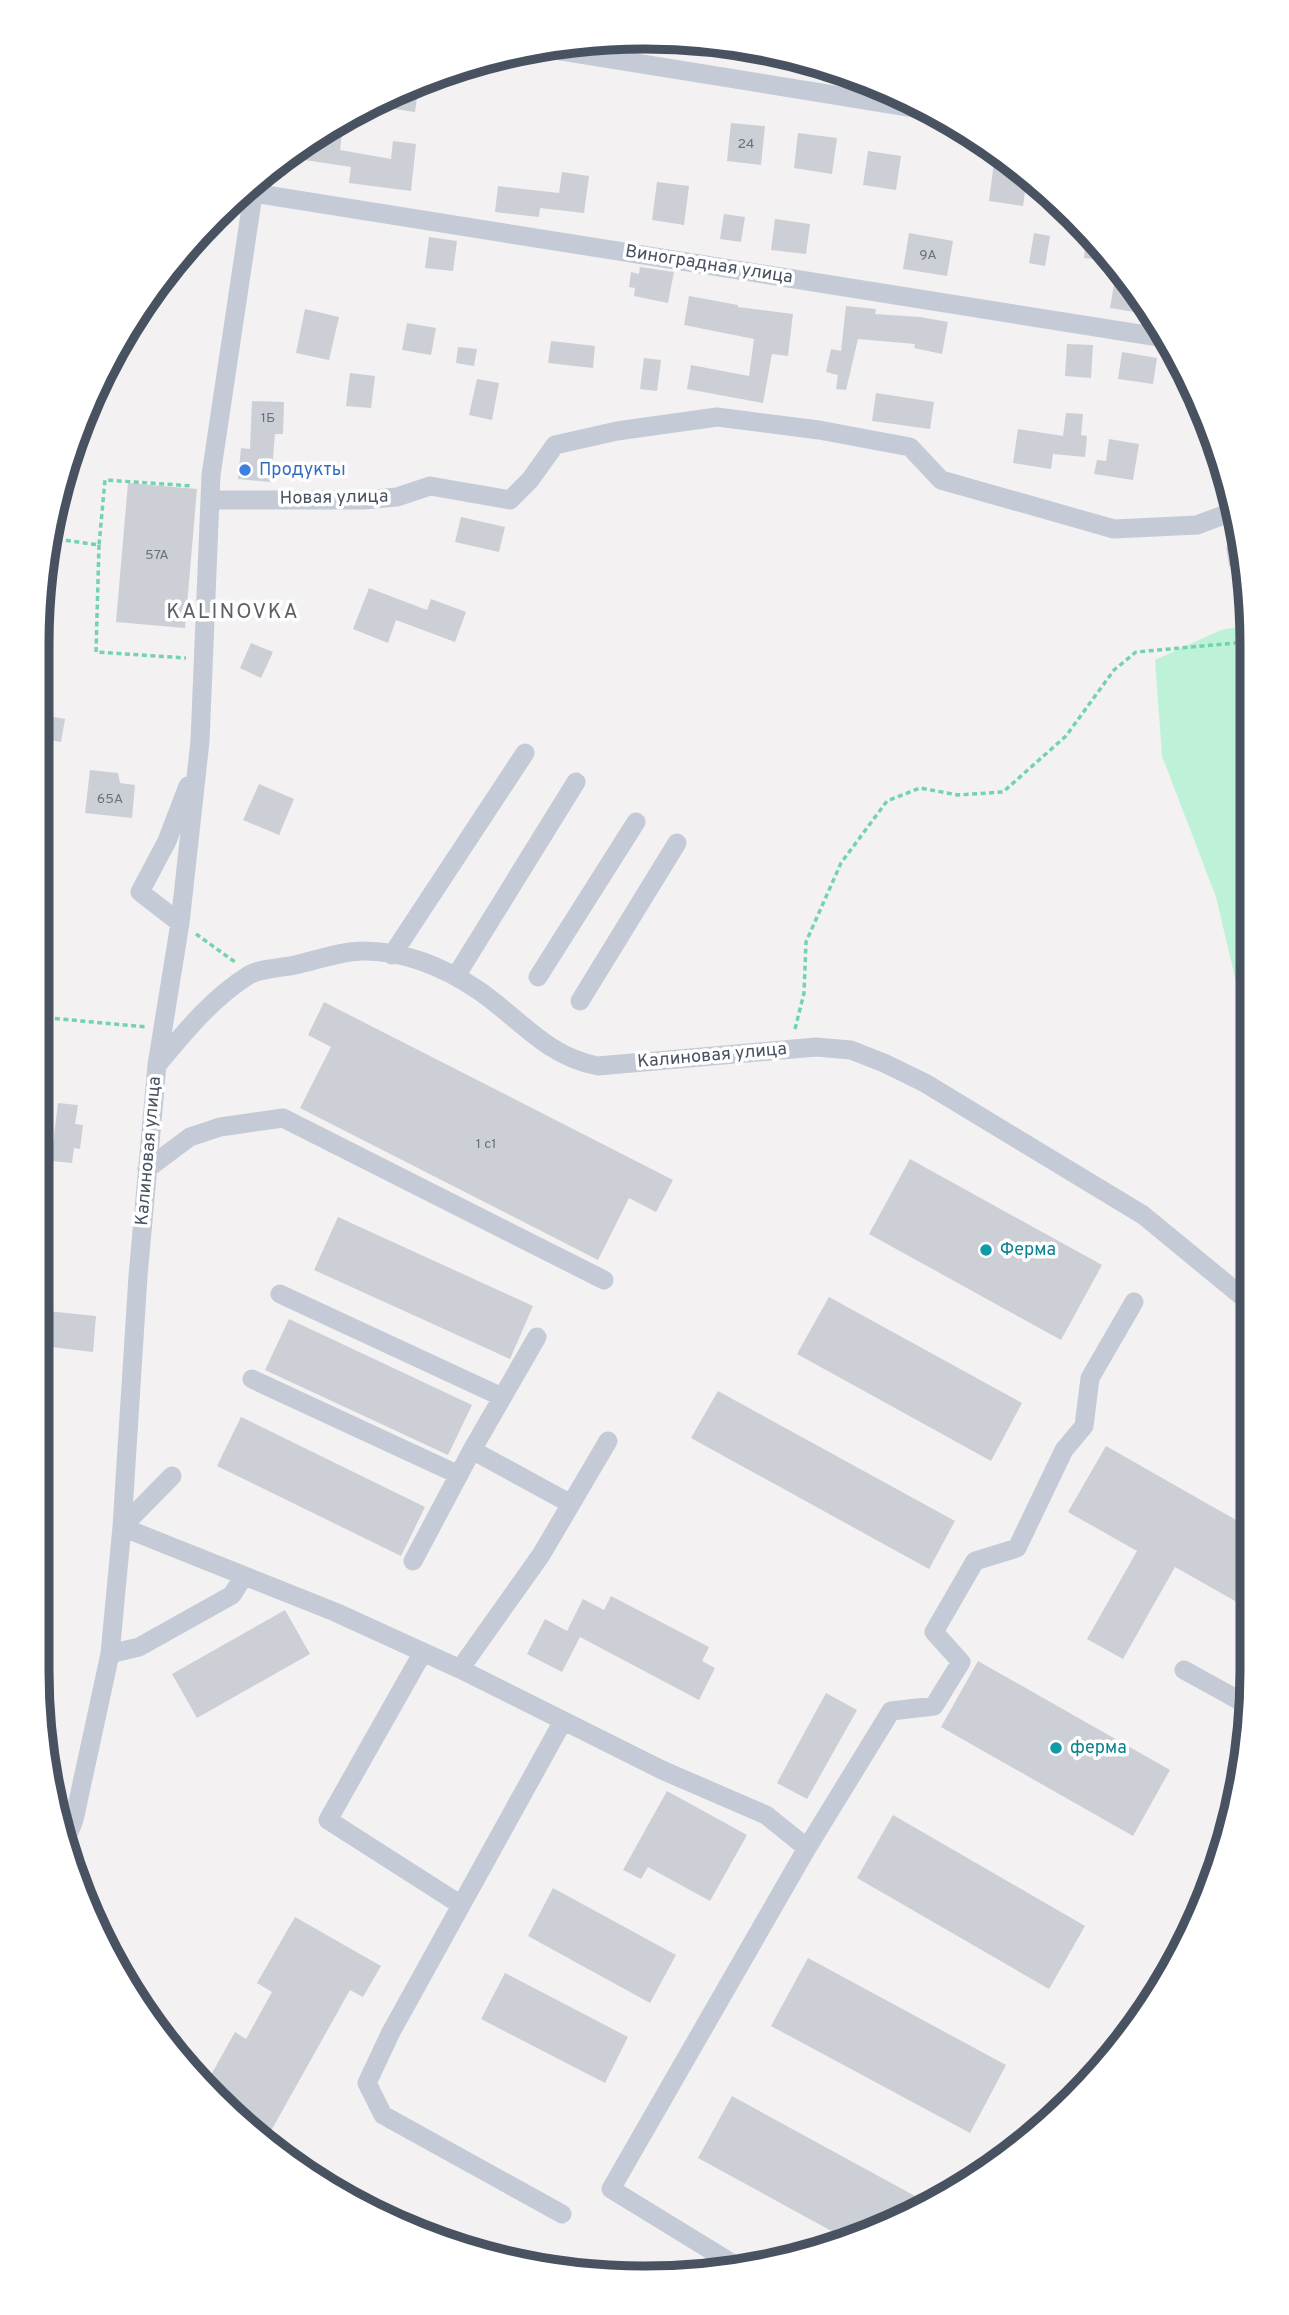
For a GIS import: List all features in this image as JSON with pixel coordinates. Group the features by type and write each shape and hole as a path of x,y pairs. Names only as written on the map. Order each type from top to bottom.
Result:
{"street":[{"path":"575,53 897,105"},
{"name":"Виноградная улица","path":"262,188 1153,336"},
{"path":"157,1065 180,923 197,762 211,475 253,197"},
{"name":"Новая улица","path":"211,500 374,499 397,497 430,486 510,500 530,480 555,445 617,431 717,417 819,430 909,447 941,480 1114,530 1197,525 1226,514"},
{"path":"392,955 525,753"},
{"path":"180,923 140,892 167,841 197,762"},
{"path":"456,976 576,782"},
{"path":"538,977 636,822"},
{"path":"580,1001 677,843"},
{"name":"Калиновая улица","path":"70,1829 110,1654 122,1527 138,1276 157,1065 201,1013 251,974 363,951 432,964 483,994 554,1051 579,1063 598,1066 817,1046 851,1050 925,1083 1143,1215 1240,1295"},
{"path":"147,1169 190,1137 220,1127 283,1118 604,1280"},
{"path":"280,1294 502,1397"},
{"path":"727,2260 611,2189 807,1848 891,1711 934,1706 961,1662 934,1632 975,1561 1017,1548 1064,1450 1084,1426 1090,1378 1134,1302"},
{"path":"413,1561 458,1475 537,1337"},
{"path":"252,1379 458,1475"},
{"path":"460,1669 541,1555 608,1441"},
{"path":"472,1450 571,1504"},
{"path":"172,1476 122,1527 335,1612 460,1669 662,1770 766,1815 807,1848"},
{"path":"110,1654 138,1647 232,1595 244,1576"},
{"path":"423,1652 328,1820 461,1905"},
{"path":"1184,1670 1239,1700"},
{"path":"562,2214 383,2115 367,2083 391,2032 564,1721"}],"path":[{"path":"191,658 96,652 99,545 105,480 194,486"},
{"path":"58,539 99,545"},
{"path":"791,1049 804,993 806,942 841,863 887,801 920,788 958,795 1003,792 1066,736 1114,670 1136,652 1240,643"},
{"path":"180,923 251,974"},
{"path":"49,1018 164,1027"}],"green space":[{"path":"1240,626 1240,1007 1216,897 1162,756 1155,660 1221,630"}],"building":[{"path":"418,94 415,112 386,108"},
{"path":"731,123 765,126 761,165 727,161"},
{"path":"341,133 340,150 391,159 393,141 416,144 411,191 349,183 351,167 300,159"},
{"path":"798,133 837,138 832,174 794,168"},
{"path":"868,151 901,156 896,190 863,185"},
{"path":"994,163 1026,188 1023,206 989,201"},
{"path":"562,172 589,176 584,213 540,208 539,217 495,212 498,186 559,193"},
{"path":"657,182 689,186 684,225 652,220"},
{"path":"724,214 745,217 741,242 720,239"},
{"path":"775,219 810,224 806,254 771,250"},
{"path":"909,233 953,241 947,276 903,269"},
{"path":"1034,233 1050,236 1045,266 1029,263"},
{"path":"429,237 457,241 453,271 425,268"},
{"path":"1085,245 1098,260 1084,258"},
{"path":"640,267 674,272 668,303 634,296 635,288 629,287 631,272 639,274"},
{"path":"1115,279 1139,313 1110,308"},
{"path":"689,296 738,307 793,314 788,356 772,354 763,403 687,389 691,365 749,376 754,339 684,325"},
{"path":"846,306 876,309 875,314 948,322 942,354 914,348 915,344 858,339 846,390 836,389 838,375 826,372 831,349 841,351"},
{"path":"305,309 339,317 329,360 296,353"},
{"path":"407,323 436,328 431,355 402,350"},
{"path":"551,341 595,346 593,368 548,363"},
{"path":"1067,344 1093,345 1091,378 1065,376"},
{"path":"458,347 477,349 474,366 456,363"},
{"path":"1122,352 1157,358 1153,384 1118,379"},
{"path":"644,358 661,360 657,391 640,389"},
{"path":"350,373 375,376 371,408 346,406"},
{"path":"477,379 499,383 492,420 469,415"},
{"path":"876,393 934,402 930,429 872,421"},
{"path":"252,401 284,402 283,434 275,434 271,482 238,479 241,448 250,449"},
{"path":"1066,413 1083,414 1081,435 1087,436 1085,457 1053,454 1051,469 1013,463 1018,429 1063,436"},
{"path":"1109,439 1139,444 1133,480 1094,474 1097,460 1106,461"},
{"path":"128,483 197,489 185,628 116,622"},
{"path":"461,517 505,527 499,552 455,542"},
{"path":"1232,546 1235,565 1229,566 1226,547"},
{"path":"369,588 427,610 431,599 466,612 455,642 396,620 388,643 353,629"},
{"path":"251,643 273,652 261,678 240,668"},
{"path":"49,716 65,719 61,742 49,740"},
{"path":"90,770 118,773 120,783 135,785 132,818 85,813"},
{"path":"259,784 294,799 279,835 243,820"},
{"path":"324,1002 673,1180 656,1212 629,1198 598,1260 300,1108 331,1047 308,1035"},
{"path":"58,1103 78,1105 75,1124 83,1125 80,1149 74,1148 72,1163 51,1161"},
{"name":"Ферма","path":"910,1159 1102,1265 1061,1340 869,1234"},
{"path":"338,1217 533,1306 510,1359 314,1270"},
{"path":"829,1297 1022,1403 991,1461 797,1354"},
{"path":"49,1311 96,1316 93,1352 49,1347"},
{"path":"289,1319 472,1405 448,1455 265,1370"},
{"path":"718,1391 955,1521 929,1569 691,1438"},
{"path":"241,1417 425,1507 401,1556 217,1466"},
{"path":"1106,1446 1240,1522 1240,1604 1175,1567 1123,1659 1087,1639 1137,1551 1068,1512"},
{"path":"611,1596 709,1647 702,1661 715,1668 699,1700 580,1637 562,1672 527,1654 545,1619 567,1631 583,1599 604,1610"},
{"path":"285,1610 310,1654 197,1718 172,1674"},
{"name":"ферма","path":"978,1661 1170,1770 1133,1836 941,1727"},
{"path":"826,1693 857,1710 807,1799 777,1783"},
{"path":"667,1791 747,1835 710,1901 648,1867 641,1879 623,1870"},
{"path":"893,1815 1085,1926 1049,1989 857,1878"},
{"path":"553,1888 676,1955 650,2003 528,1936"},
{"path":"295,1917 381,1966 363,1997 350,1990 270,2133 210,2077 235,2032 246,2039 272,1992 257,1983"},
{"path":"808,1958 1006,2065 970,2133 771,2026"},
{"path":"505,1973 628,2037 605,2083 481,2019"},
{"path":"732,2096 920,2199 837,2234 698,2158"}],"place":[{"name":"Продукты","path":"245,470"},
{"name":"Ферма","path":"986,1250"},
{"name":"ферма","path":"1056,1748"}],"district":[{"name":"KALINOVKA","path":"233,612"}]}
